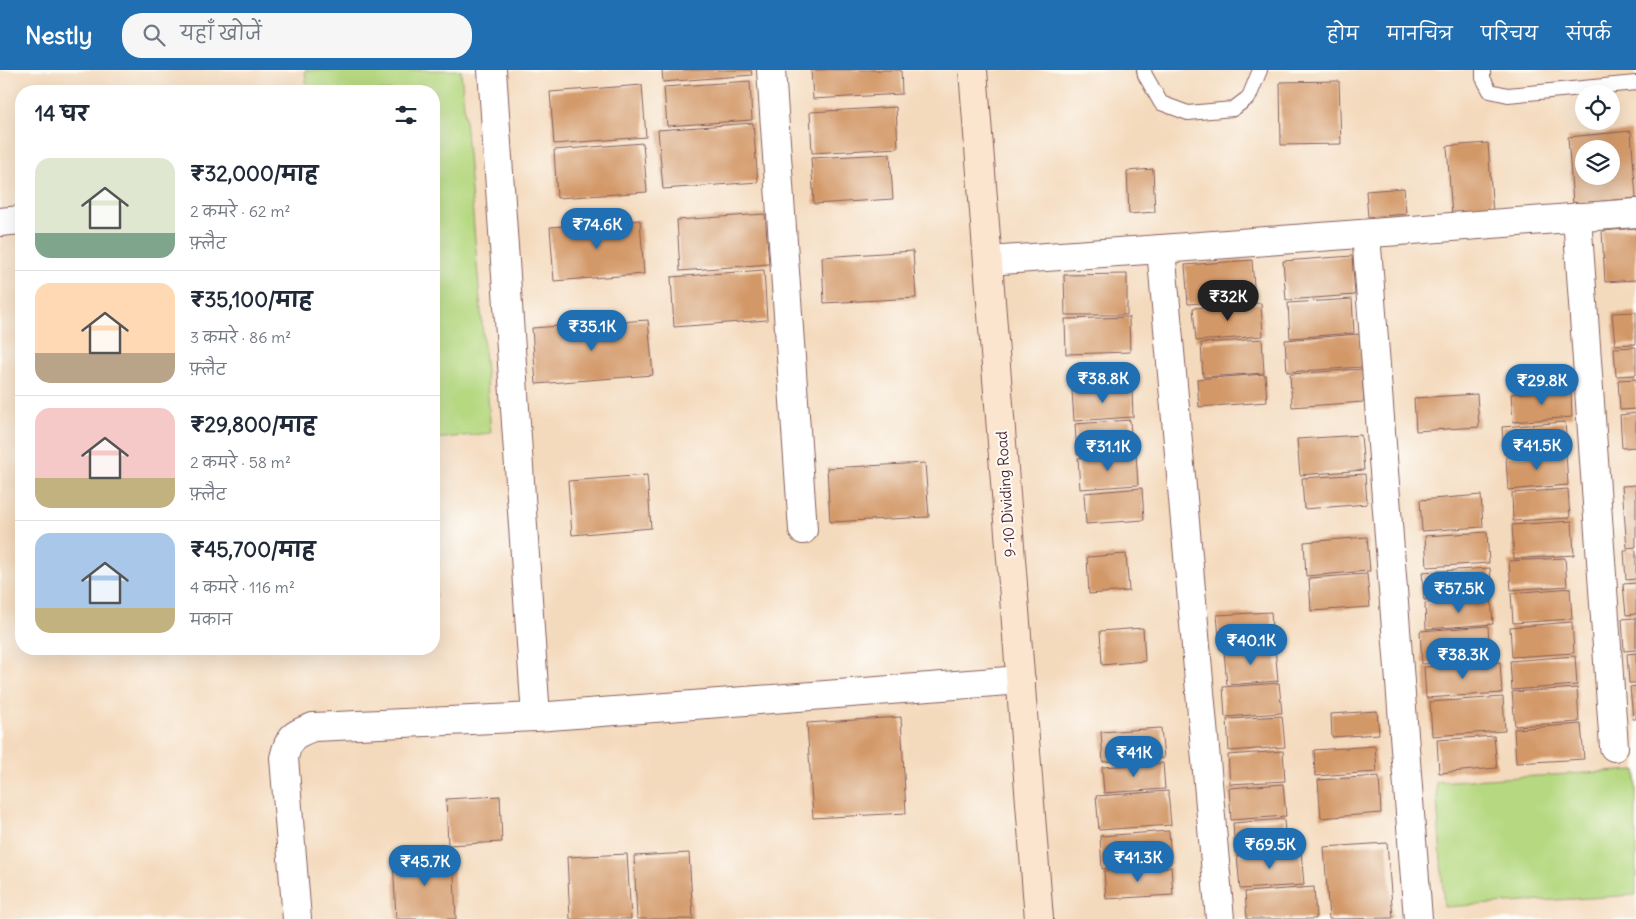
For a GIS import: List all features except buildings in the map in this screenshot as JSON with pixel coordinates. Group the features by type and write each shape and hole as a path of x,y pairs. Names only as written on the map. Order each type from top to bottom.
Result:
{"street":[{"path":"492,70 536,717"},
{"path":"771,70 803,530"},
{"name":"9-10 Dividing Road","path":"973,70 1039,919"},
{"path":"988,261 1161,250 1636,213"},
{"path":"1576,217 1614,747"},
{"path":"0,222 15,221"},
{"path":"1366,234 1418,919"},
{"path":"1161,250 1220,919"},
{"path":"297,919 284,758 288,742 298,733 313,727 536,717 1021,680"}],"lane":[{"path":"1144,70 1161,103 1188,113 1233,109 1249,97 1260,70"},
{"path":"1482,70 1483,78 1490,91 1508,95 1636,83"}],"green space":[{"path":"305,70 461,70 491,433 440,438 440,85 306,85"},
{"path":"1636,770 1636,895 1444,907 1436,782"}]}
